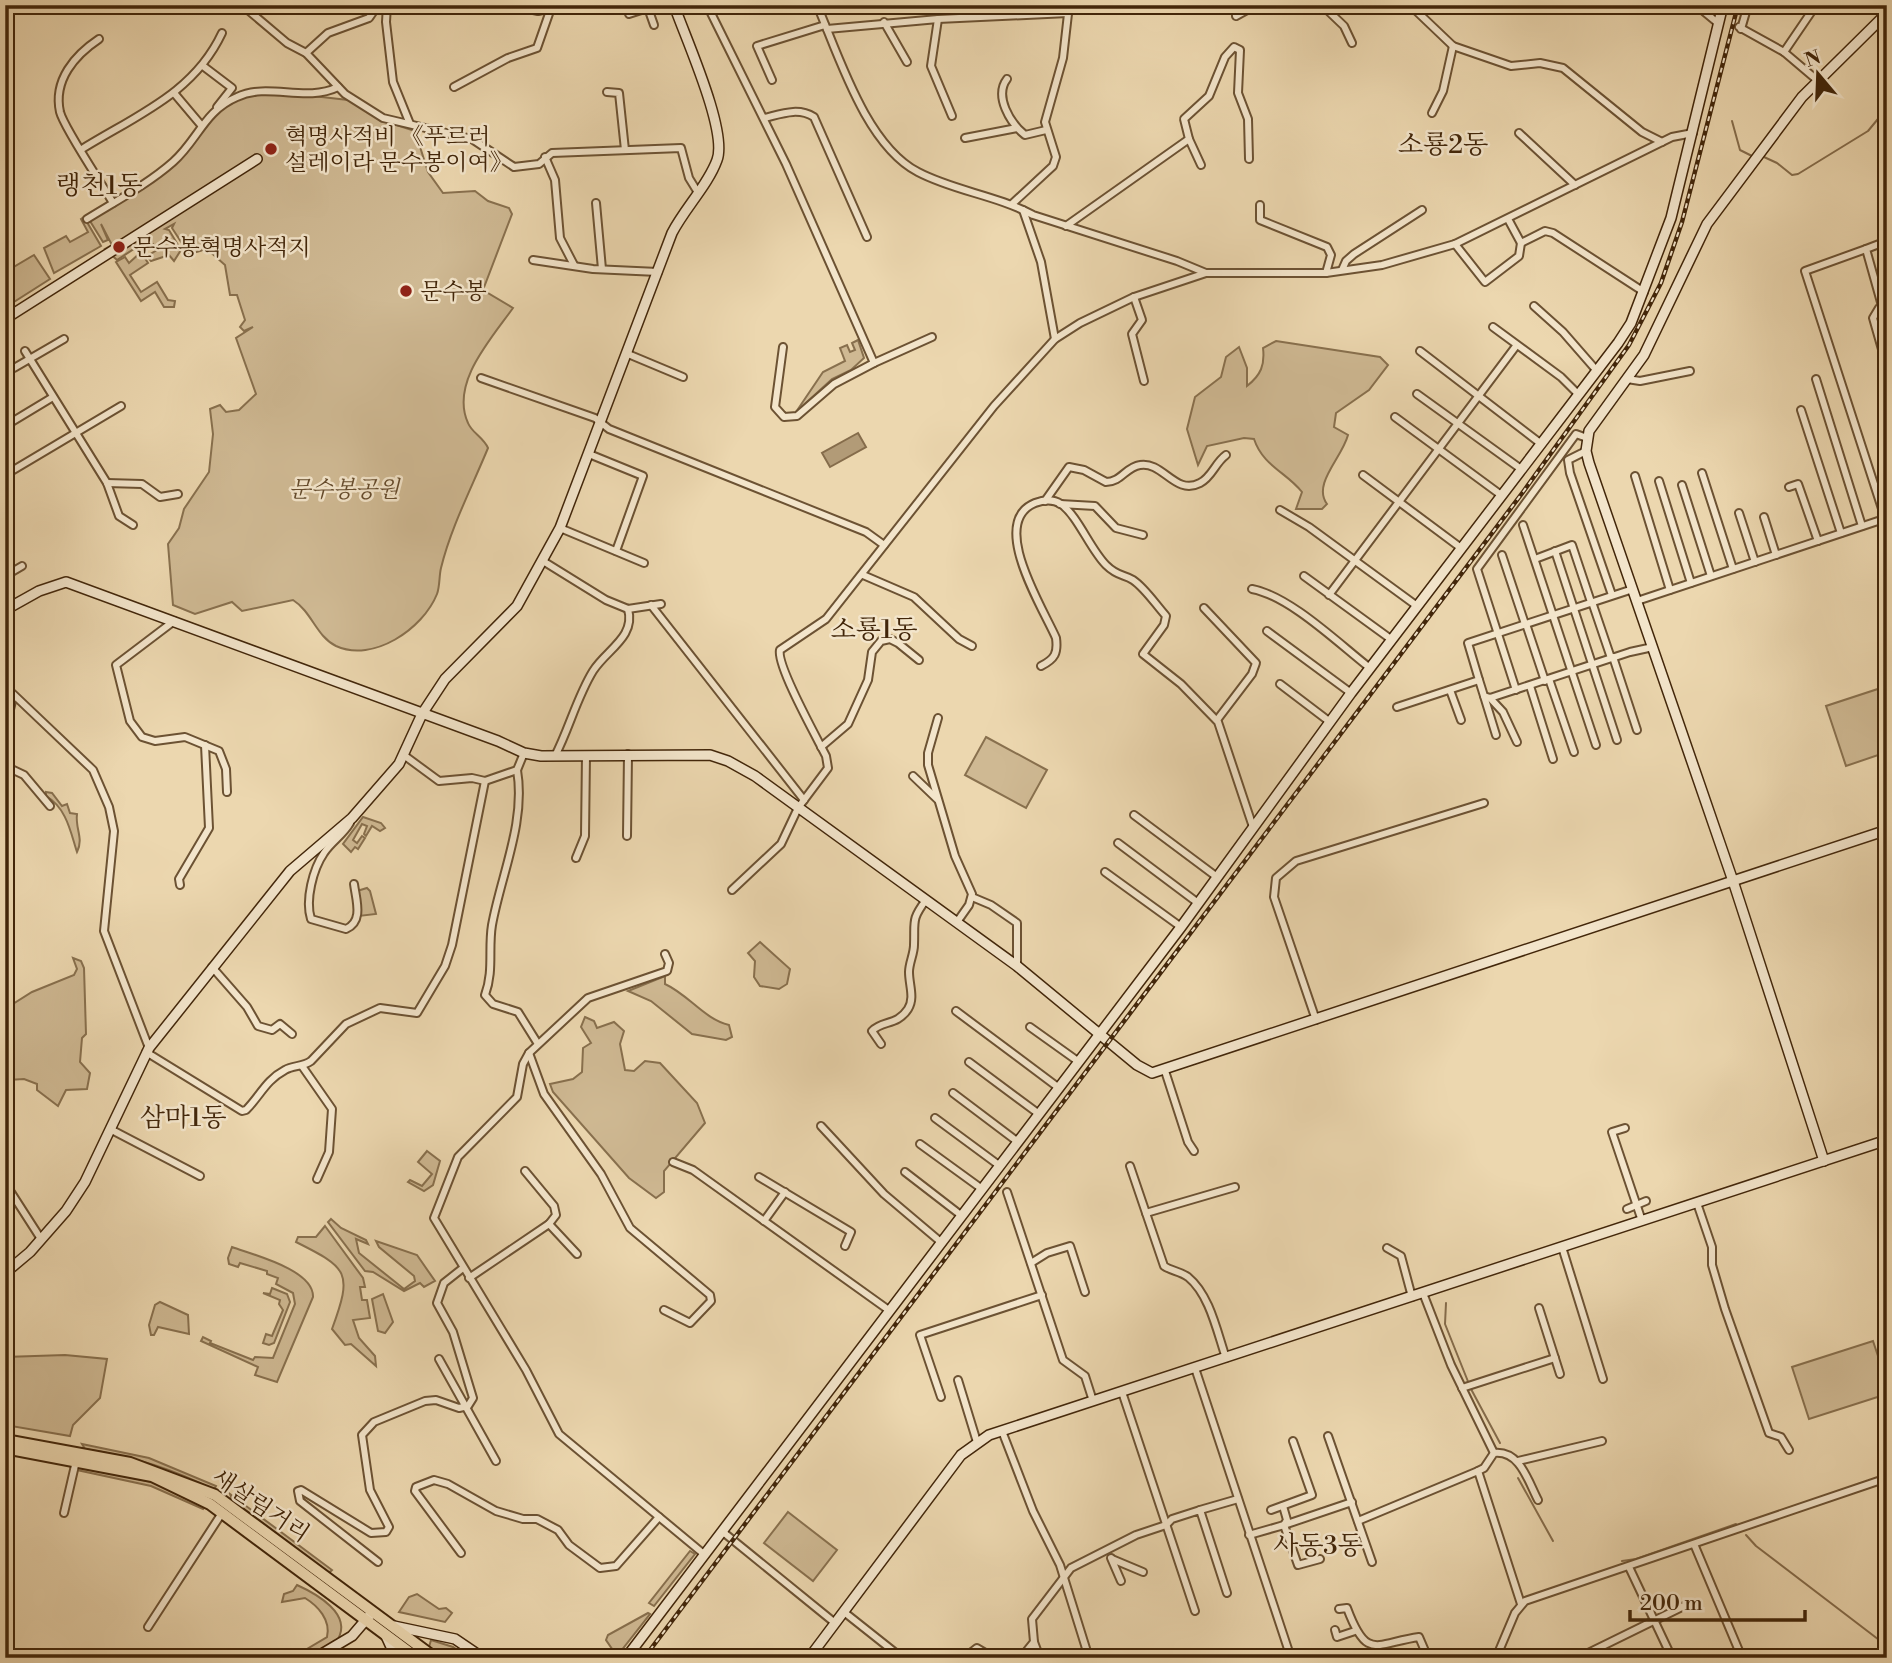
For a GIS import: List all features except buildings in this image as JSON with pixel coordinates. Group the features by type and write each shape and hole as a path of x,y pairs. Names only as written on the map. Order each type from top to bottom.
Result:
{"main road":[{"name":"새살림거리","path":"5,1440 130,1463 215,1495 418,1655 435,1658"},
{"name":"새살림거리","path":"5,1448 152,1476 222,1513 370,1615"}],"street":[{"path":"242,5 286,43 306,53 338,88 383,118 472,139 514,167 539,164 552,153 681,148 689,178 697,191"},
{"path":"306,53 328,33 369,18 378,5"},
{"path":"387,5 386,22 393,82 410,124"},
{"path":"510,5 538,11 566,5"},
{"path":"629,15 657,5"},
{"path":"5,1273 66,1211 85,1182 147,1050 290,871 352,818 405,756 422,714 445,679 482,639 511,613 543,561 560,528 601,425 672,233 716,163 720,141 674,5"},
{"path":"707,5 764,118 874,363"},
{"path":"817,5 872,124 916,171 1066,226 1206,273 1326,273 1382,265 1455,244 1662,142 1693,133"},
{"path":"1012,204 1053,166 1055,152 1046,130 1063,58 1069,5"},
{"path":"1129,5 1153,5"},
{"path":"1236,16 1256,5"},
{"path":"1322,5 1344,26 1352,43"},
{"path":"1410,5 1453,46 1511,66 1541,63 1563,68 1642,132 1662,142"},
{"path":"1696,5 1719,25"},
{"path":"626,1658 1181,927 1351,693 1631,323 1671,218 1723,5"},
{"path":"1748,5 1740,28 1784,52 1817,80"},
{"path":"1784,52 1816,5"},
{"path":"454,86 508,58 537,48 551,8"},
{"path":"648,8 654,25"},
{"path":"772,80 757,46 826,27 1068,13"},
{"path":"1824,1161 1586,451 1587,438 1644,355 1707,225 1786,117 1817,80 1887,13"},
{"path":"938,19 931,66 952,116"},
{"path":"884,22 907,62"},
{"path":"82,149 174,93 203,66 222,33"},
{"path":"99,39 79,53 62,81 60,113 113,203"},
{"path":"1432,113 1443,91 1453,46"},
{"path":"1201,165 1189,139 1184,119 1209,96 1228,51 1238,47 1238,93 1248,119 1249,159"},
{"path":"87,219 175,160 232,88 203,66"},
{"path":"1007,79 1002,86 1002,99 1017,128 1031,136 1046,130"},
{"path":"216,109 252,92 317,96 338,88"},
{"path":"607,92 619,93 625,150"},
{"path":"174,93 201,125"},
{"path":"764,118 786,112 806,112 814,117 867,237"},
{"path":"965,138 1017,128"},
{"path":"1519,133 1576,186"},
{"path":"1066,226 1189,139"},
{"path":"545,157 555,180 559,238 574,265"},
{"path":"5,319 257,159"},
{"path":"596,203 602,269"},
{"path":"1260,205 1260,220 1327,247 1331,255 1326,273"},
{"path":"1023,210 1041,262 1055,339"},
{"path":"1342,270 1346,261 1354,254 1422,210"},
{"path":"1887,216 1887,222"},
{"path":"1455,244 1485,282 1519,256 1521,243 1508,219"},
{"path":"1521,243 1545,231 1553,233 1644,292"},
{"path":"1637,601 1886,518 1805,271 1887,241"},
{"path":"1866,250 1884,305 1874,314 1873,323 1887,368"},
{"path":"534,260 602,269 658,272"},
{"path":"732,890 780,844 793,824 801,804 828,768 778,655 784,646 826,619 994,406 1055,339 1106,309 1206,273"},
{"path":"1135,298 1142,320 1132,334 1144,381"},
{"path":"1534,306 1563,332 1597,371"},
{"path":"1493,327 1561,377 1578,394"},
{"path":"783,346 775,407 785,417 797,416 834,384 932,337"},
{"path":"15,368 64,339"},
{"path":"1329,595 1516,346"},
{"path":"25,351 107,483 119,516 133,525"},
{"path":"1420,351 1540,443"},
{"path":"628,354 684,377"},
{"path":"1675,365 1677,374"},
{"path":"1628,379 1640,381 1690,371"},
{"path":"481,378 595,418 601,425 866,532 884,545"},
{"path":"1816,379 1862,526"},
{"path":"1417,394 1521,469"},
{"path":"5,426 53,397"},
{"path":"5,465 8,473 121,406"},
{"path":"1801,410 1841,533"},
{"path":"1395,417 1501,495"},
{"path":"1516,690 1478,569 1576,434 1587,438"},
{"path":"1586,451 1567,460 1612,596"},
{"path":"589,454 642,476 616,551"},
{"path":"1045,501 1069,467 1084,470 1106,482 1118,479 1139,465 1147,465 1181,485 1193,486 1203,482 1226,455"},
{"path":"1702,473 1733,569"},
{"path":"1363,475 1461,548"},
{"path":"1634,476 1670,590"},
{"path":"1660,481 1691,583"},
{"path":"107,483 142,484 160,497 178,494"},
{"path":"1789,487 1798,484 1818,541"},
{"path":"1682,485 1711,576"},
{"path":"1041,666 1054,659 1058,650 1056,638 1021,561 1015,537 1016,525 1025,509 1045,501 1095,506 1116,528 1143,535"},
{"path":"1060,503 1104,564 1119,576 1131,578 1166,615 1164,625 1143,654 1181,684 1217,720 1226,737 1253,827"},
{"path":"1280,510 1309,527 1417,606"},
{"path":"1739,513 1755,562"},
{"path":"1764,517 1776,555"},
{"path":"1524,525 1596,745"},
{"path":"560,528 643,563"},
{"path":"1535,559 1572,545 1637,730"},
{"path":"1555,551 1617,740"},
{"path":"1502,555 1574,752"},
{"path":"543,561 606,600 628,609 661,604"},
{"path":"5,576 22,566"},
{"path":"863,575 915,597 959,639 972,646"},
{"path":"1304,576 1392,640"},
{"path":"5,610 48,587 66,582 498,741 524,753 555,756 691,754 728,761 801,804 1017,966 1143,1069 1152,1073 1165,1071 1887,830"},
{"path":"1252,589 1264,591 1281,602 1370,668"},
{"path":"1496,735 1487,697 1468,643 1633,589"},
{"path":"651,605 801,804"},
{"path":"1204,608 1256,663 1252,674 1217,720"},
{"path":"555,756 593,671 631,624 628,609"},
{"path":"174,621 116,664 130,721 142,737 155,741 185,737 219,751 223,757 227,792"},
{"path":"1267,631 1351,693"},
{"path":"821,747 848,724 867,681 872,652 881,641 890,639 919,660"},
{"path":"1487,697 1653,647"},
{"path":"1397,707 1479,680"},
{"path":"5,682 12,693 93,770 99,779 114,831 104,931 147,1050 242,1111 250,1107 267,1082 287,1068 302,1066 311,1061 346,1024 380,1009 412,1014 426,1001 452,945 485,781"},
{"path":"1280,684 1330,722"},
{"path":"1530,686 1553,759"},
{"path":"1450,690 1461,720"},
{"path":"5,730 12,693"},
{"path":"1487,697 1503,712 1517,742"},
{"path":"938,718 928,753 933,783 956,856 972,897 991,905 1017,923 1017,966"},
{"path":"180,885 179,879 209,828 205,745"},
{"path":"524,753 517,770 519,806 492,928 491,980 485,995 487,1001 518,1012 538,1044"},
{"path":"627,836 628,754"},
{"path":"576,858 585,836 586,755"},
{"path":"405,756 439,782 472,778 485,781 517,770"},
{"path":"5,766 24,775 50,806"},
{"path":"912,776 941,803"},
{"path":"1316,1020 1275,897 1276,878 1296,862 1484,803"},
{"path":"1134,815 1217,877"},
{"path":"352,818 345,831 324,852 316,867 309,905 311,919 346,929 354,925 358,915 354,884"},
{"path":"1118,843 1198,903"},
{"path":"1105,872 1181,927"},
{"path":"957,922 972,897"},
{"path":"881,1044 872,1031 901,1018 912,999 909,971 914,947 912,921 926,900"},
{"path":"665,954 669,962 667,971 588,998 529,1053 523,1064 517,1097 457,1157 434,1218 526,1370 559,1434 705,1555"},
{"path":"212,967 247,1007 258,1026 272,1030 280,1024 292,1034"},
{"path":"956,1011 1059,1088"},
{"path":"1030,1027 1079,1062"},
{"path":"529,1053 544,1094 601,1174 630,1228 710,1295 711,1300 690,1323 664,1310"},
{"path":"969,1062 1039,1114"},
{"path":"302,1066 332,1109 329,1152 317,1179"},
{"path":"1165,1071 1188,1142 1194,1151"},
{"path":"953,1093 1018,1142"},
{"path":"935,1118 1000,1166"},
{"path":"821,1126 884,1194 942,1243"},
{"path":"1625,1128 1611,1131 1642,1221"},
{"path":"110,1129 200,1176"},
{"path":"809,1658 961,1455 977,1442 1002,1431 1887,1140"},
{"path":"919,1144 982,1189"},
{"path":"673,1162 693,1170 890,1311"},
{"path":"1130,1166 1164,1266 1178,1270 1195,1283 1226,1357"},
{"path":"469,1278 549,1224 556,1215 554,1206 525,1171"},
{"path":"905,1172 962,1216"},
{"path":"759,1177 851,1232 845,1247"},
{"path":"5,1183 41,1239"},
{"path":"1146,1213 1235,1187"},
{"path":"764,1221 785,1192"},
{"path":"1007,1192 1063,1360 1085,1376 1093,1401"},
{"path":"1627,1209 1646,1201"},
{"path":"1697,1203 1712,1247 1712,1265 1725,1309 1769,1433 1781,1437 1789,1450"},
{"path":"549,1224 577,1254"},
{"path":"1031,1263 1047,1253 1070,1245 1085,1292"},
{"path":"1562,1247 1604,1379"},
{"path":"1387,1248 1401,1256 1412,1297"},
{"path":"379,1562 300,1501 298,1491 309,1494 371,1533 386,1532 388,1522 370,1490 362,1435 374,1422 425,1401 436,1400 459,1408 468,1406 473,1398 453,1332 437,1303 444,1283 463,1268"},
{"path":"1423,1293 1467,1386 1494,1453"},
{"path":"941,1397 920,1335 1042,1295"},
{"path":"1539,1308 1560,1374"},
{"path":"1467,1386 1555,1358"},
{"path":"439,1359 468,1406 496,1461"},
{"path":"1195,1368 1291,1658"},
{"path":"958,1380 977,1442"},
{"path":"1122,1392 1195,1611"},
{"path":"1002,1431 1063,1577 1089,1658"},
{"path":"1328,1436 1372,1562"},
{"path":"1271,1510 1310,1497 1312,1493 1293,1441"},
{"path":"1518,1461 1602,1441"},
{"path":"1358,1521 1478,1471 1494,1453 1502,1452 1518,1461 1538,1500"},
{"path":"64,1513 76,1460"},
{"path":"1478,1471 1521,1604 1496,1658"},
{"path":"1521,1604 1887,1478"},
{"path":"461,1553 415,1491 416,1487 434,1480 447,1484 496,1511 523,1519 537,1519 558,1530 569,1545 600,1568 616,1566 659,1517"},
{"path":"1040,1658 1034,1642 1032,1619 1072,1568 1136,1535 1166,1525 1172,1519 1238,1499"},
{"path":"1249,1535 1352,1502"},
{"path":"1283,1506 1287,1520 1284,1525 1298,1565 1320,1559"},
{"path":"1200,1510 1227,1593"},
{"path":"148,1627 222,1513"},
{"path":"723,1532 835,1623"},
{"path":"1694,1544 1742,1658"},
{"path":"1106,1550 1121,1581"},
{"path":"1112,1559 1143,1572"},
{"path":"1629,1567 1672,1658"},
{"path":"1580,1657 1686,1605"},
{"path":"1339,1609 1347,1608 1355,1631 1374,1646 1383,1647 1419,1637 1428,1658"},
{"path":"844,1612 902,1658"},
{"path":"315,1658 352,1636 370,1615"},
{"path":"396,1658 389,1630 431,1633 456,1639 483,1658"},
{"path":"1335,1630 1337,1637 1355,1631"},
{"path":"418,1655 431,1633"},
{"path":"1021,1658 1034,1642"},
{"path":"964,1658 977,1648 993,1658"},
{"path":"1462,1658 1486,1658"}],"green space":[{"name":"문수봉공원","path":"278,92 348,100 381,120 415,131 428,172 443,193 475,191 488,201 509,208 512,214 483,290 513,308 484,347 464,393 468,423 488,448 450,537 438,591 430,607 421,619 395,640 365,650 350,650 329,642 293,600 242,611 232,602 195,614 173,605 168,544 179,528 184,509 209,472 213,434 210,409 220,405 226,412 239,410 256,394 236,338 253,327 244,331 240,327 245,320 237,295 230,295 225,265 207,249 189,254 172,228 174,224 165,229 169,230 181,250 174,261 169,255 151,261 147,256 157,250 153,244 143,250 140,245 117,260 105,249 112,245 101,224 108,240 103,242 90,221 161,175 229,98 238,94"},
{"path":"84,217 101,246 54,273 44,248 66,236 70,242 88,232 81,219"},
{"path":"141,252 148,263 130,275 141,292 157,282 168,300 175,301 174,307 164,307 155,292 141,301 116,262 125,257 129,263"},
{"path":"34,255 50,279 6,307 5,284 10,281 7,271"},
{"path":"858,340 864,358 851,370 832,379 796,412 823,372 845,361 840,348 847,345 850,352 855,350 852,343"},
{"path":"1276,341 1380,357 1388,365 1369,390 1336,413 1334,427 1348,435 1325,479 1323,496 1327,504 1322,509 1296,509 1302,492 1263,456 1254,439 1244,438 1207,446 1198,465 1187,429 1195,397 1221,377 1226,357 1239,347 1247,368 1247,386 1261,369 1263,348"},
{"path":"1887,686 1887,752 1846,766 1826,706"},
{"path":"986,737 1047,770 1026,808 965,775"},
{"path":"46,792 52,793 62,806 67,804 70,813 77,814 80,842 77,852 63,814 46,796"},
{"path":"363,817 381,823 385,828 380,831 372,826 366,836 364,834 367,826 362,824 353,840 357,843 362,836 365,838 358,849 355,847 351,852 343,844"},
{"path":"367,888 376,914 359,916 357,891"},
{"path":"760,942 790,969 787,984 779,989 760,986 754,977 755,961 748,953"},
{"path":"73,958 81,961 84,968 86,1034 82,1038 80,1062 90,1073 87,1089 66,1090 58,1106 37,1090 37,1084 24,1079 8,1080 5,1076 5,1009 32,992 74,975 77,969"},
{"path":"665,976 665,984 712,1018 729,1025 732,1037 726,1040 692,1034 651,1001 628,991"},
{"path":"585,1017 594,1021 597,1028 614,1022 624,1031 620,1044 625,1070 634,1071 645,1061 660,1063 697,1103 705,1123 664,1171 664,1192 656,1198 629,1178 553,1092 550,1084 573,1079 582,1072 583,1048 591,1043 581,1027"},
{"path":"427,1151 440,1161 433,1185 424,1191 408,1182 410,1180 422,1186 432,1174 418,1162"},
{"path":"331,1219 341,1228 366,1240 368,1244 356,1239 359,1253 404,1289 415,1281 414,1276 379,1247 376,1241 417,1255 435,1281 424,1287 420,1283 404,1291 373,1272 365,1271 328,1222"},
{"path":"325,1226 363,1278 365,1287 360,1287 362,1300 367,1300 370,1318 353,1320 359,1338 375,1356 376,1366 351,1344 345,1345 332,1329 344,1283 336,1266 296,1242 298,1237 316,1237"},
{"path":"232,1247 294,1271 311,1287 313,1297 277,1382 255,1375 258,1367 201,1341 203,1337 211,1341 210,1343 253,1360 255,1357 273,1358 295,1304 293,1293 276,1284 278,1278 267,1274 267,1271 240,1263 238,1267 229,1264"},
{"path":"272,1288 287,1294 290,1302 274,1343 269,1345 263,1343 266,1334 272,1336 283,1310 279,1304 280,1300 263,1293 270,1294"},
{"path":"383,1294 393,1322 385,1333 378,1331 372,1299"},
{"path":"160,1302 188,1315 189,1334 158,1327 154,1335 151,1335 149,1325 155,1305"},
{"path":"1873,1341 1887,1383 1887,1394 1809,1419 1792,1367"},
{"path":"65,1355 107,1359 100,1398 73,1425 70,1436 5,1425 5,1357"},
{"path":"82,1444 149,1458 216,1486 214,1490 167,1469 119,1455 85,1449"},
{"path":"79,1467 152,1482 205,1506 203,1509 151,1486 77,1470"},
{"path":"230,1494 332,1570 329,1573 232,1500"},
{"path":"788,1512 837,1550 813,1581 764,1543"},
{"path":"690,1551 695,1554 654,1606 649,1603"},
{"path":"297,1585 322,1599 340,1621 338,1639 316,1652 307,1649 327,1637 327,1625 322,1614 305,1598 282,1602 284,1594 293,1591"},
{"path":"417,1594 439,1609 446,1608 452,1613 445,1622 399,1612 409,1597"},
{"path":"650,1614 617,1656 606,1640 608,1635"},
{"path":"431,1640 453,1647 468,1658 444,1658 429,1647"}],"shaded area":[{"path":"858,433 866,447 830,467 822,453"}],"waterway":[{"path":"1764,157 1792,175 1798,174 1868,131 1887,108"},
{"path":"1732,121 1740,150 1752,156"},
{"path":"1446,1303 1445,1324 1469,1384"},
{"path":"1471,1389 1500,1443"},
{"path":"1518,1478 1553,1541"},
{"path":"1622,1561 1636,1559 1736,1524"},
{"path":"1746,1535 1756,1546 1887,1646"}],"railway":[{"path":"644,1658 1523,492 1629,345 1661,283 1682,222 1738,5"}],"place":[{"name":"혁명사적비 《푸르러 설레이라 문수봉이여》","path":"271,149"},
{"name":"문수봉혁명사적지","path":"119,247"},
{"name":"문수봉","path":"406,291"}],"district":[{"name":"소룡2동","path":"1443,144"},
{"name":"랭천1동","path":"99,185"},
{"name":"소룡1동","path":"874,629"},
{"name":"삼마1동","path":"183,1117"},
{"name":"사동3동","path":"1318,1545"}]}
